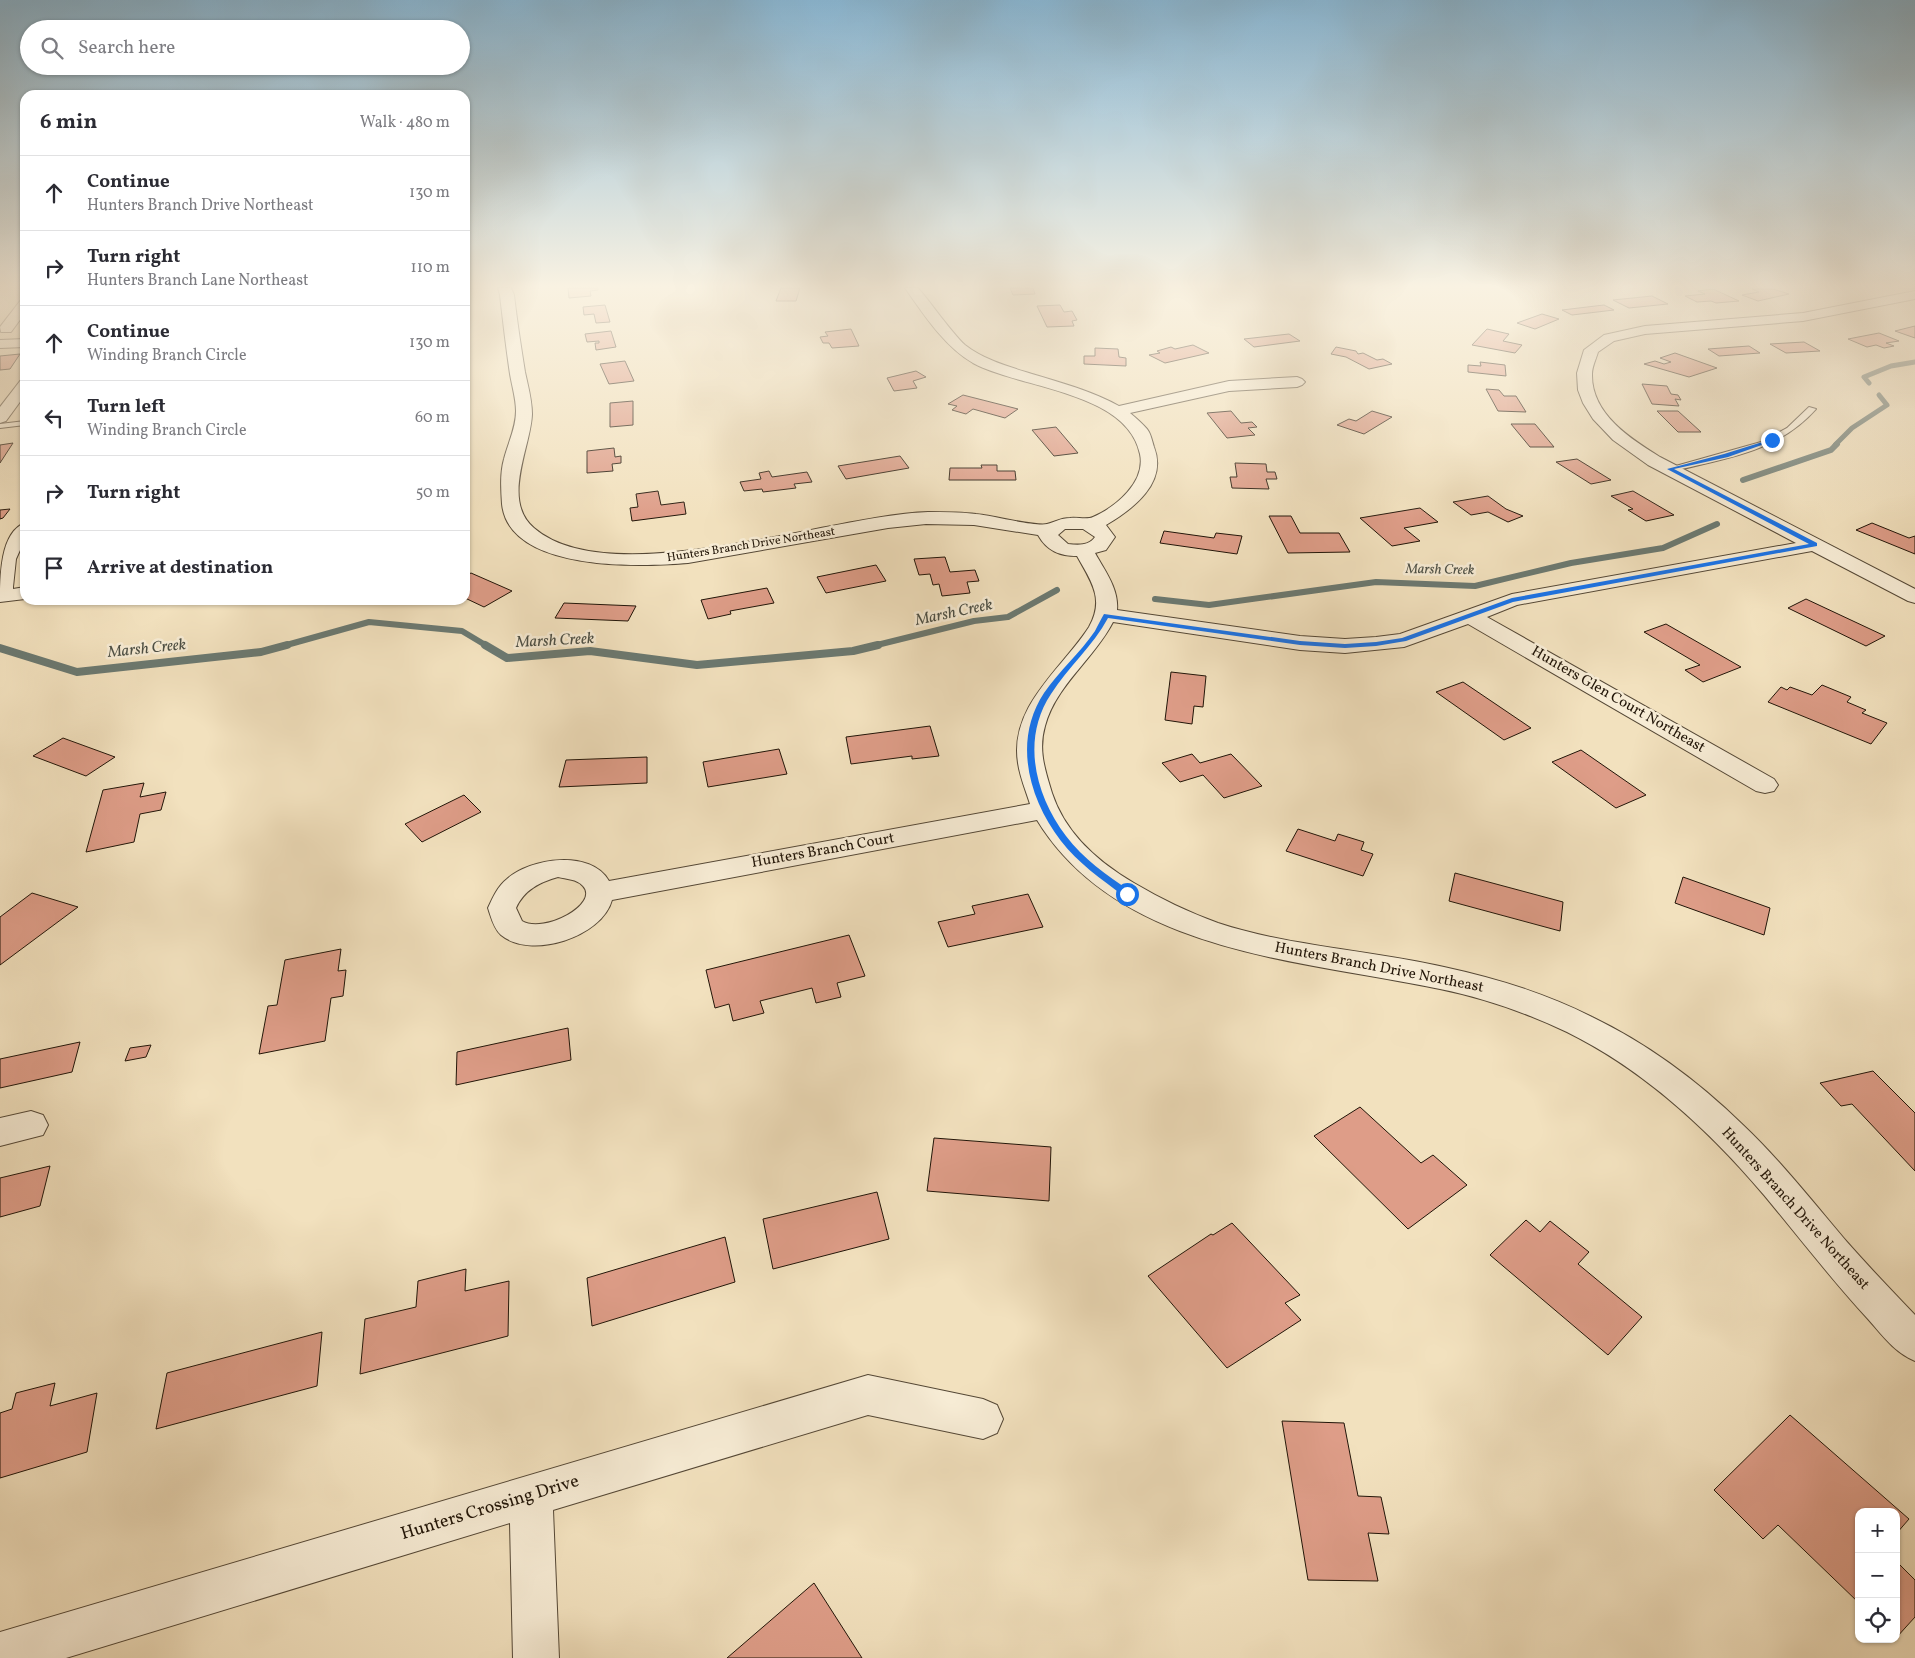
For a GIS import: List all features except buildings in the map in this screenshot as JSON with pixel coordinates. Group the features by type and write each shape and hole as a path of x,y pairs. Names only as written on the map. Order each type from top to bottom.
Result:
{"street":[{"name":"Hunters Branch Drive Northeast","path":"517,365 524,412 510,477 513,512 522,528 541,542 564,551 598,558 640,561 688,557 888,522 926,518 974,519 1050,530"},
{"path":"990,365 1000,370 1084,394 1118,411 1132,422 1142,436 1148,449 1150,464 1141,488 1088,538 1068,550 1054,545 1048,535 1054,527 1068,523 1088,538 1107,599 1106,615 1300,643 1345,646 1376,644 1404,640 1512,600 1815,545"},
{"path":"1587,365 1584,376 1589,399 1605,423 1628,444 1669,469 1915,597"},
{"path":"1118,411 1203,390 1229,386 1297,382"},
{"path":"0,418 20,391"},
{"path":"20,533 14,537 3,566 1,597 20,595"},
{"name":"Hunters Branch Drive Northeast","path":"1106,615 1098,632 1048,694 1035,717 1030,738 1030,761 1045,810 1064,839 1091,868 1127,894 1165,914 1208,931 1248,943 1453,979 1514,996 1555,1012 1607,1040 1658,1073 1702,1108 1753,1158 1847,1269 1915,1342"},
{"name":"Hunters Glen Court Northeast","path":"1470,616 1765,785"},
{"name":"Hunters Branch Court","path":"600,892 1045,810"},
{"path":"0,1132 31,1125"},
{"name":"Hunters Crossing Drive","path":"0,1655 868,1395 983,1419"},
{"path":"531,1496 536,1658"}],"lane":[{"path":"1669,469 1726,456 1772,440 1790,430 1812,408"},
{"path":"0,426 20,424"}],"waterway":[{"name":"Marsh Creek","path":"1869,383 1864,377 1895,365"},
{"name":"Marsh Creek","path":"1835,445 1852,428 1887,405 1879,395"},
{"name":"Marsh Creek","path":"1743,480 1831,450 1837,444"},
{"name":"Marsh Creek","path":"1155,599 1209,605 1376,582 1475,586 1571,563 1663,548 1717,524"},
{"name":"Marsh Creek","path":"873,646 974,621 1008,617 1057,590"},
{"name":"Marsh Creek","path":"283,646 369,622 462,631 487,646"},
{"name":"Marsh Creek","path":"0,648 77,672 261,652 287,645"},
{"name":"Marsh Creek","path":"485,645 507,658 590,651 697,665 853,651 878,645"}],"route":[{"path":"1127,894 1091,868 1064,839 1045,810 1030,761 1030,738 1035,717 1048,694 1098,632 1106,615 1300,643 1345,646 1376,644 1404,640 1512,600 1815,545 1669,469 1726,456 1772,440"}]}
